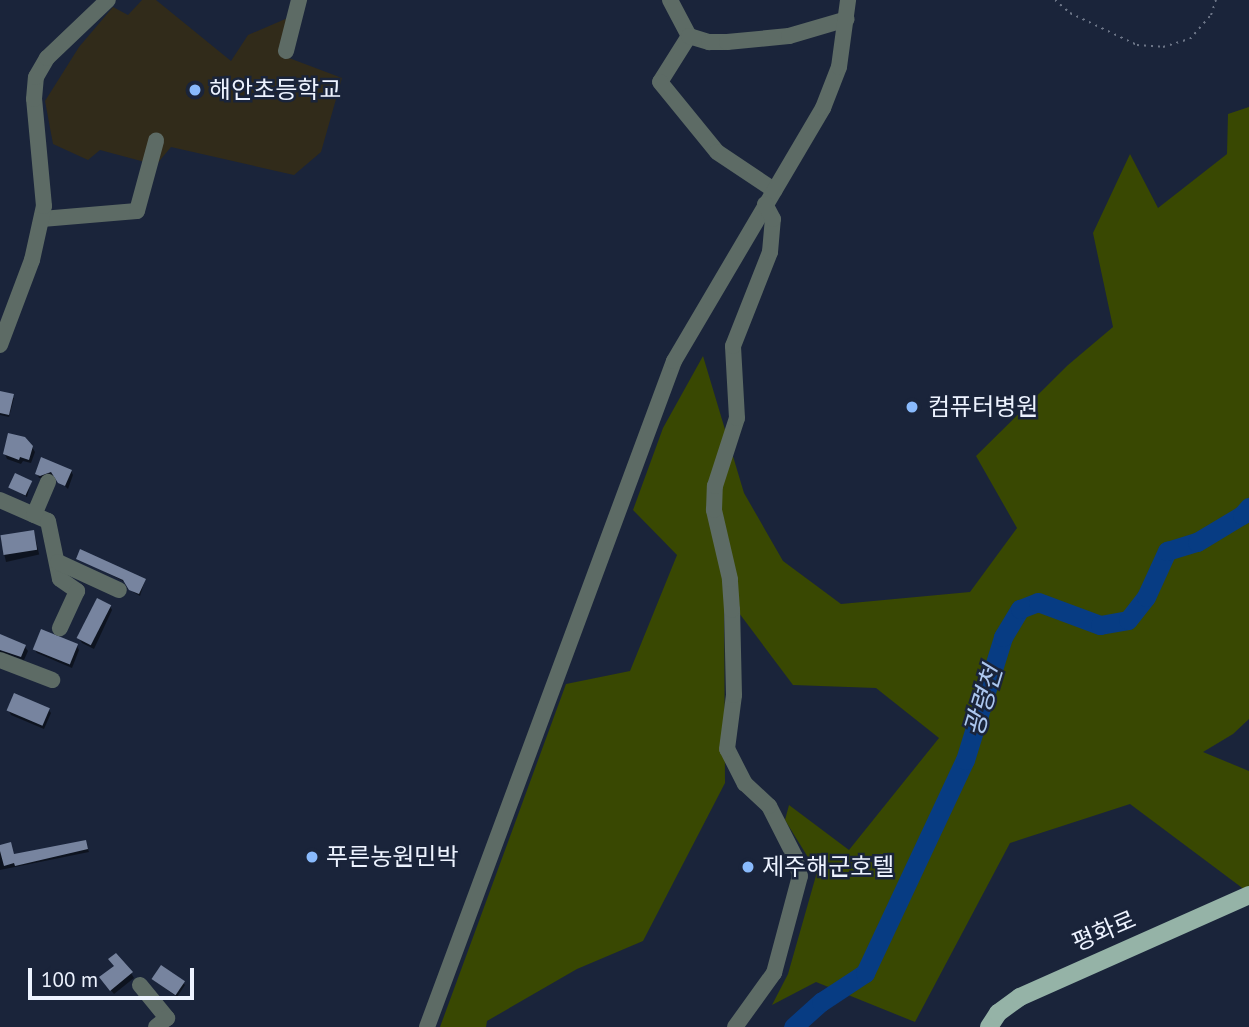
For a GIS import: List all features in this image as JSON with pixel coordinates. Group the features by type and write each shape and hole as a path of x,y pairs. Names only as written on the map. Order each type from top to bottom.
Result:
{"main road":[{"name":"평화로","path":"989,1027 998,1013 1020,997 1249,895"}],"street":[{"path":"0,345 32,260 42,219 44,193 34,99 36,77 47,58 107,0"},
{"path":"286,51 299,0"},
{"path":"670,0 689,36 709,42 789,36 847,19"},
{"path":"427,1027 674,361 765,204 810,133 832,89 847,19 848,0"},
{"path":"689,36 660,82 717,152 774,190"},
{"path":"42,219 137,211 156,141"},
{"path":"735,1027 774,973 799,890 800,876 795,857 769,806 745,784 727,749 734,695 732,610 730,579 714,510 715,486 737,418 733,346 770,253 773,219 765,204"},
{"path":"34,515 48,482"},
{"path":"0,500 48,521 60,579 77,591 60,628"},
{"path":"58,562 118,590"},
{"path":"0,660 52,680"},
{"path":"140,985 167,1018 156,1027"}],"path":[{"path":"1055,0 1070,13 1137,45 1163,47 1190,38 1210,15 1216,0"}],"shaded area":[{"name":"해안초등학교","path":"142,0 156,0 231,61 248,35 290,17 289,58 342,78 321,152 294,175 171,147 156,165 100,150 88,160 53,144 45,101 79,47 113,7 128,15"}],"green space":[{"path":"1249,107 1249,719 1233,734 1203,752 1249,771 1249,893 1130,804 1010,843 915,1022 816,982 772,1005 788,974 817,872 785,820 789,805 849,850 939,738 876,688 793,685 724,593 725,783 643,941 577,969 487,1021 486,1027 440,1027 566,684 630,671 677,555 633,510 663,428 703,356 744,493 783,561 841,604 970,592 1017,528 976,456 1068,365 1113,327 1093,233 1130,154 1158,208 1227,154 1228,114"}],"building":[{"path":"0,391 14,394 9,415 0,413"},
{"path":"8,433 25,437 33,446 29,460 20,457 19,460 3,454"},
{"path":"41,457 72,470 65,486 58,483 51,472 40,476 35,474"},
{"path":"15,473 32,481 25,496 8,488"},
{"path":"34,530 37,550 4,555 0,535"},
{"path":"80,549 146,579 139,594 129,590 123,580 76,559"},
{"path":"97,598 111,605 91,645 77,638"},
{"path":"41,629 78,644 70,664 33,649"},
{"path":"0,634 26,645 21,657 0,650"},
{"path":"14,693 50,708 42,726 7,710"},
{"path":"86,840 88,849 15,866 14,863 4,866 0,851 0,845 11,842 14,854"},
{"path":"116,953 133,972 110,991 99,977 114,966 108,959"},
{"path":"161,965 185,981 176,995 151,979"}],"waterway":[{"name":"광령천","path":"793,1027 821,1002 865,973 965,760 1003,637 1020,609 1038,602 1100,625 1128,620 1146,597 1167,551 1197,542 1242,515 1249,507"}],"place":[{"name":"해안초등학교","path":"195,90"},
{"name":"컴퓨터병원","path":"912,407"},
{"name":"푸른농원민박","path":"312,857"},
{"name":"제주해군호텔","path":"748,867"}]}
